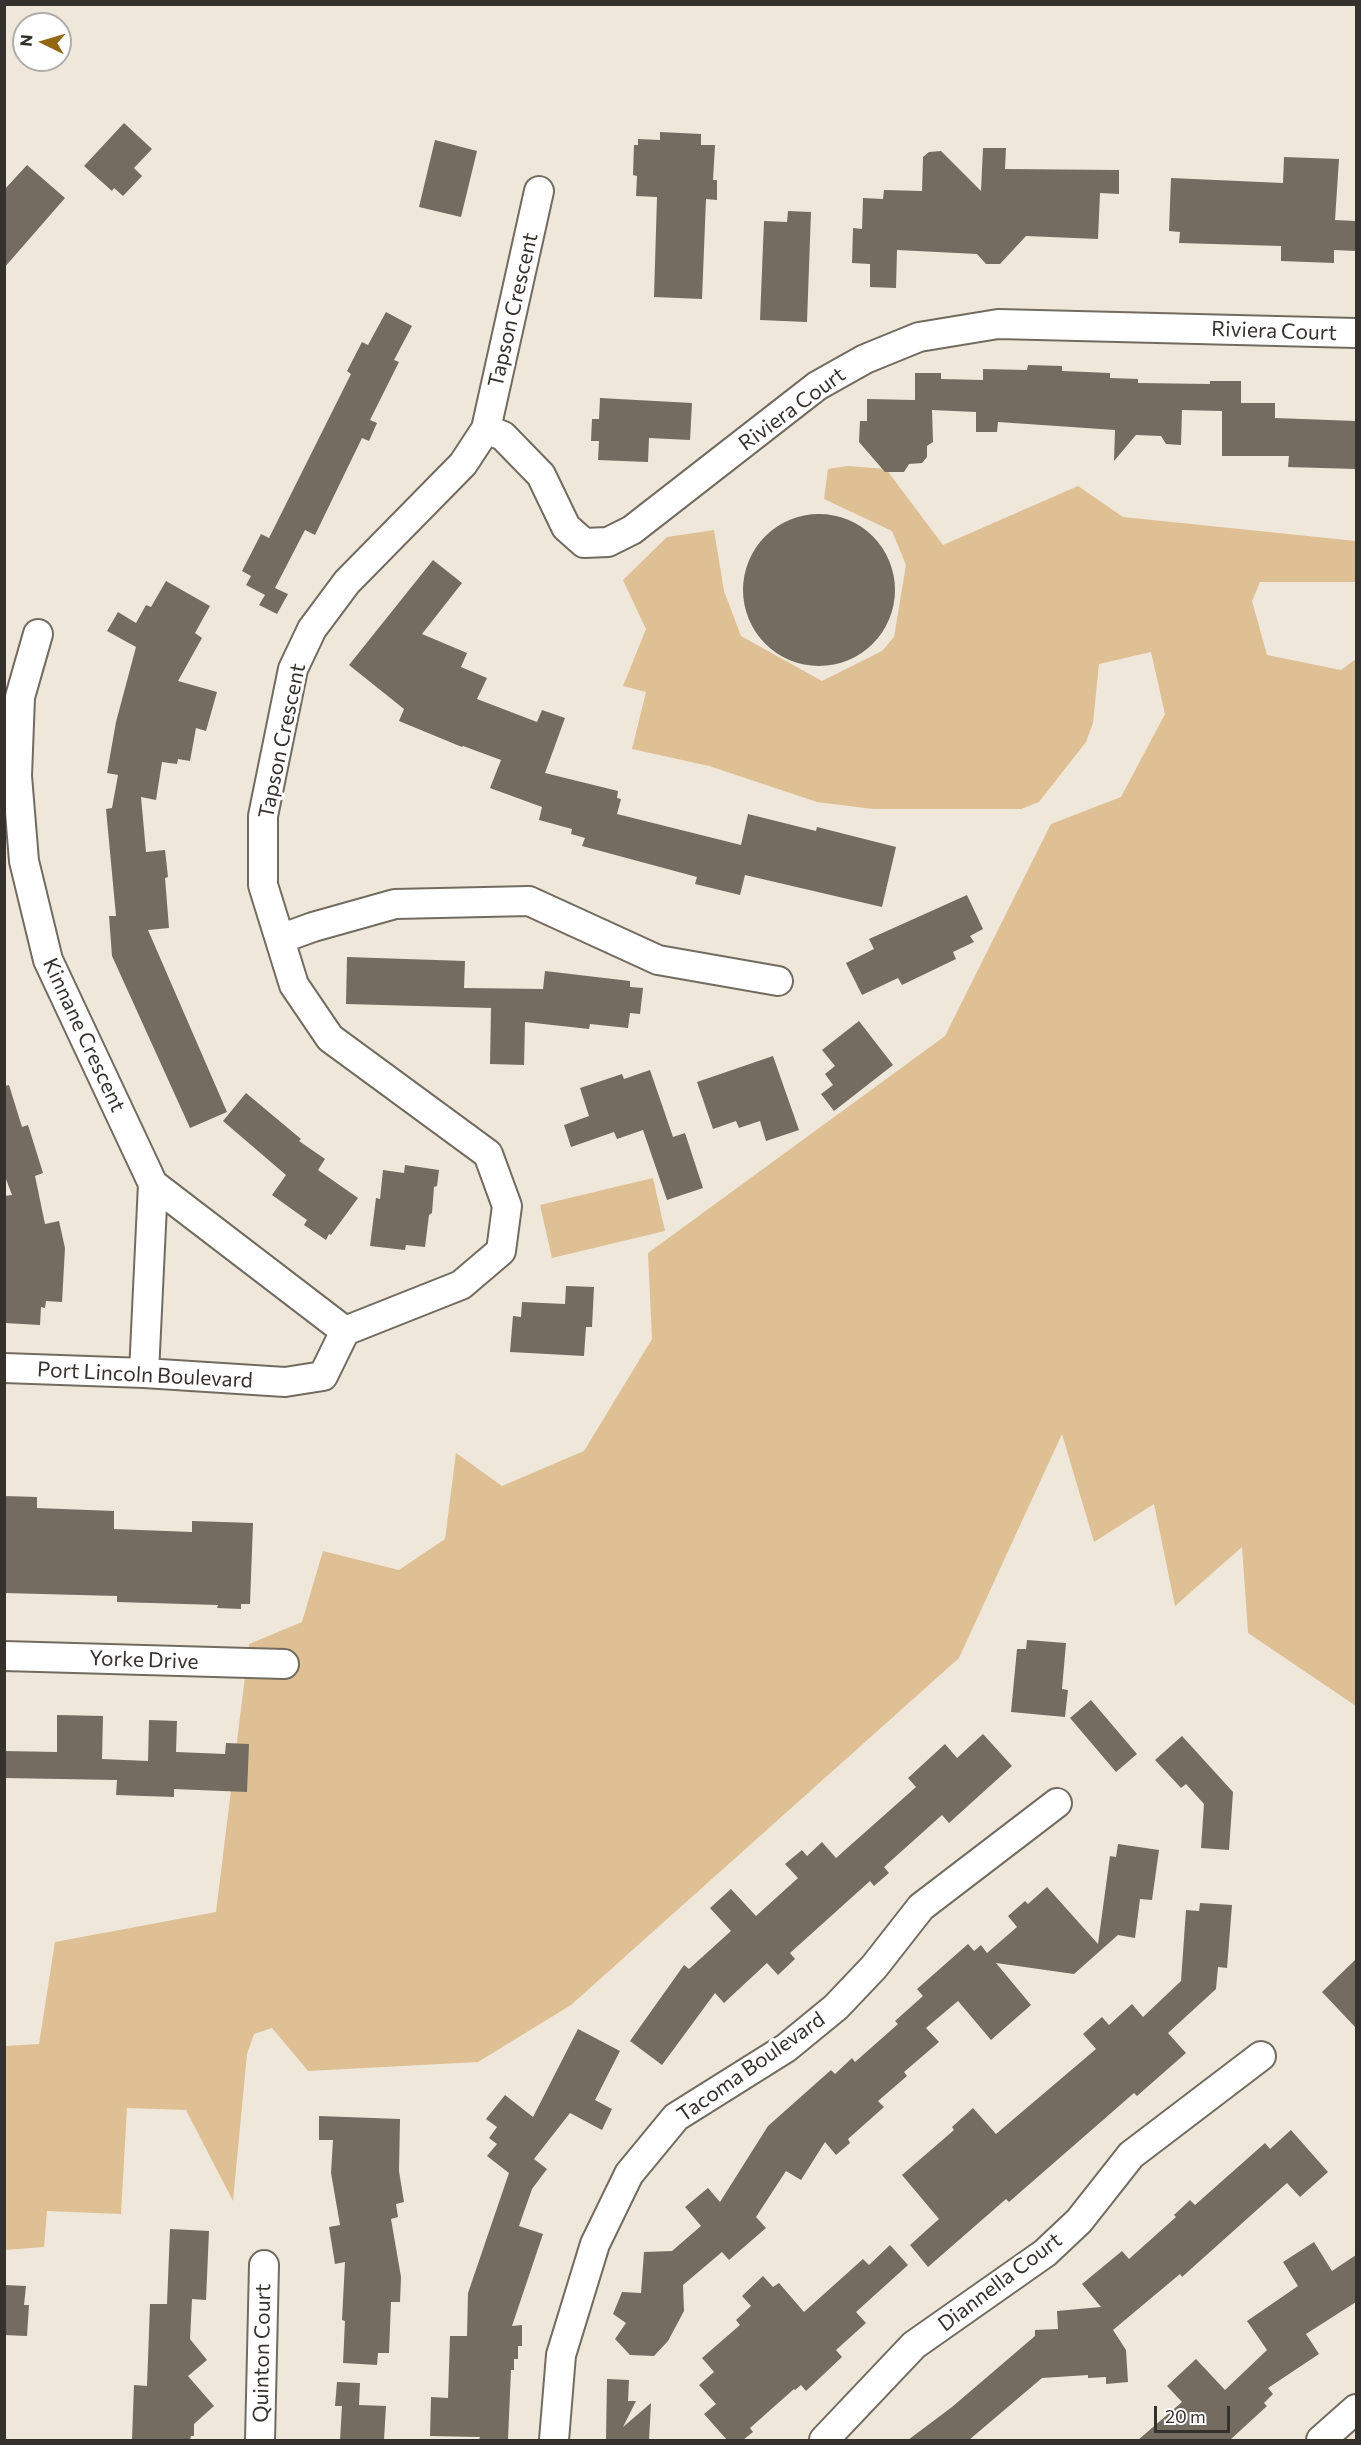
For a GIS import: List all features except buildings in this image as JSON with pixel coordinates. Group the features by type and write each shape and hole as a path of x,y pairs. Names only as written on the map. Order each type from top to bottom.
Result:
{"street":[{"name":"Tapson Crescent","path":"345,1331 461,1284 501,1251 507,1206 488,1154 330,1038 294,985 263,885 263,816 293,669 312,629 347,582 463,464 486,429 539,191"},
{"name":"Riviera Court","path":"486,429 504,436 541,475 566,528 584,543 608,542 632,530 817,386 865,359 920,338 998,324 1356,333"},
{"name":"Kinnane Crescent","path":"38,634 20,697 17,776 24,861 48,960 153,1184 345,1331"},
{"path":"280,939 313,927 395,904 529,901 658,960 778,981"},
{"name":"Kinnane Crescent","path":"144,1373 153,1184"},
{"name":"Port Lincoln Boulevard","path":"4,1368 144,1373 285,1382 323,1376 345,1331"},
{"name":"Yorke Drive","path":"4,1656 284,1664"},
{"name":"Tacoma Boulevard","path":"554,2440 561,2355 595,2244 629,2174 676,2117 786,2048 836,2007 874,1967 921,1907 1057,1803"},
{"name":"Diannella Court","path":"824,2440 914,2345 1045,2253 1079,2221 1131,2155 1261,2056"},
{"name":"Quinton Court","path":"260,2440 264,2265"},
{"path":"1321,2440 1356,2409"}],"shaded area":[{"path":"847,466 886,469 943,545 1078,486 1123,517 1356,541 1356,582 1260,582 1252,601 1267,655 1341,670 1356,659 1356,1706 1248,1633 1242,1547 1175,1606 1154,1504 1094,1542 1062,1434 959,1658 571,2005 478,2062 308,2071 272,2028 254,2034 247,2054 233,2201 186,2110 127,2108 121,2214 47,2211 44,2247 5,2250 5,2046 39,2044 55,1942 216,1912 249,1644 302,1622 323,1551 399,1570 445,1539 456,1453 502,1486 584,1451 652,1339 648,1253 945,1036 1051,824 1121,797 1165,714 1151,652 1099,664 1093,723 1086,742 1039,802 1021,809 873,809 817,802 709,766 632,749 646,692 623,686 646,629 623,580 667,537 714,530 724,591 741,636 822,681 882,651 894,637 906,565 892,531 824,499 828,469"},
{"path":"653,1178 665,1231 552,1258 540,1205"}]}
